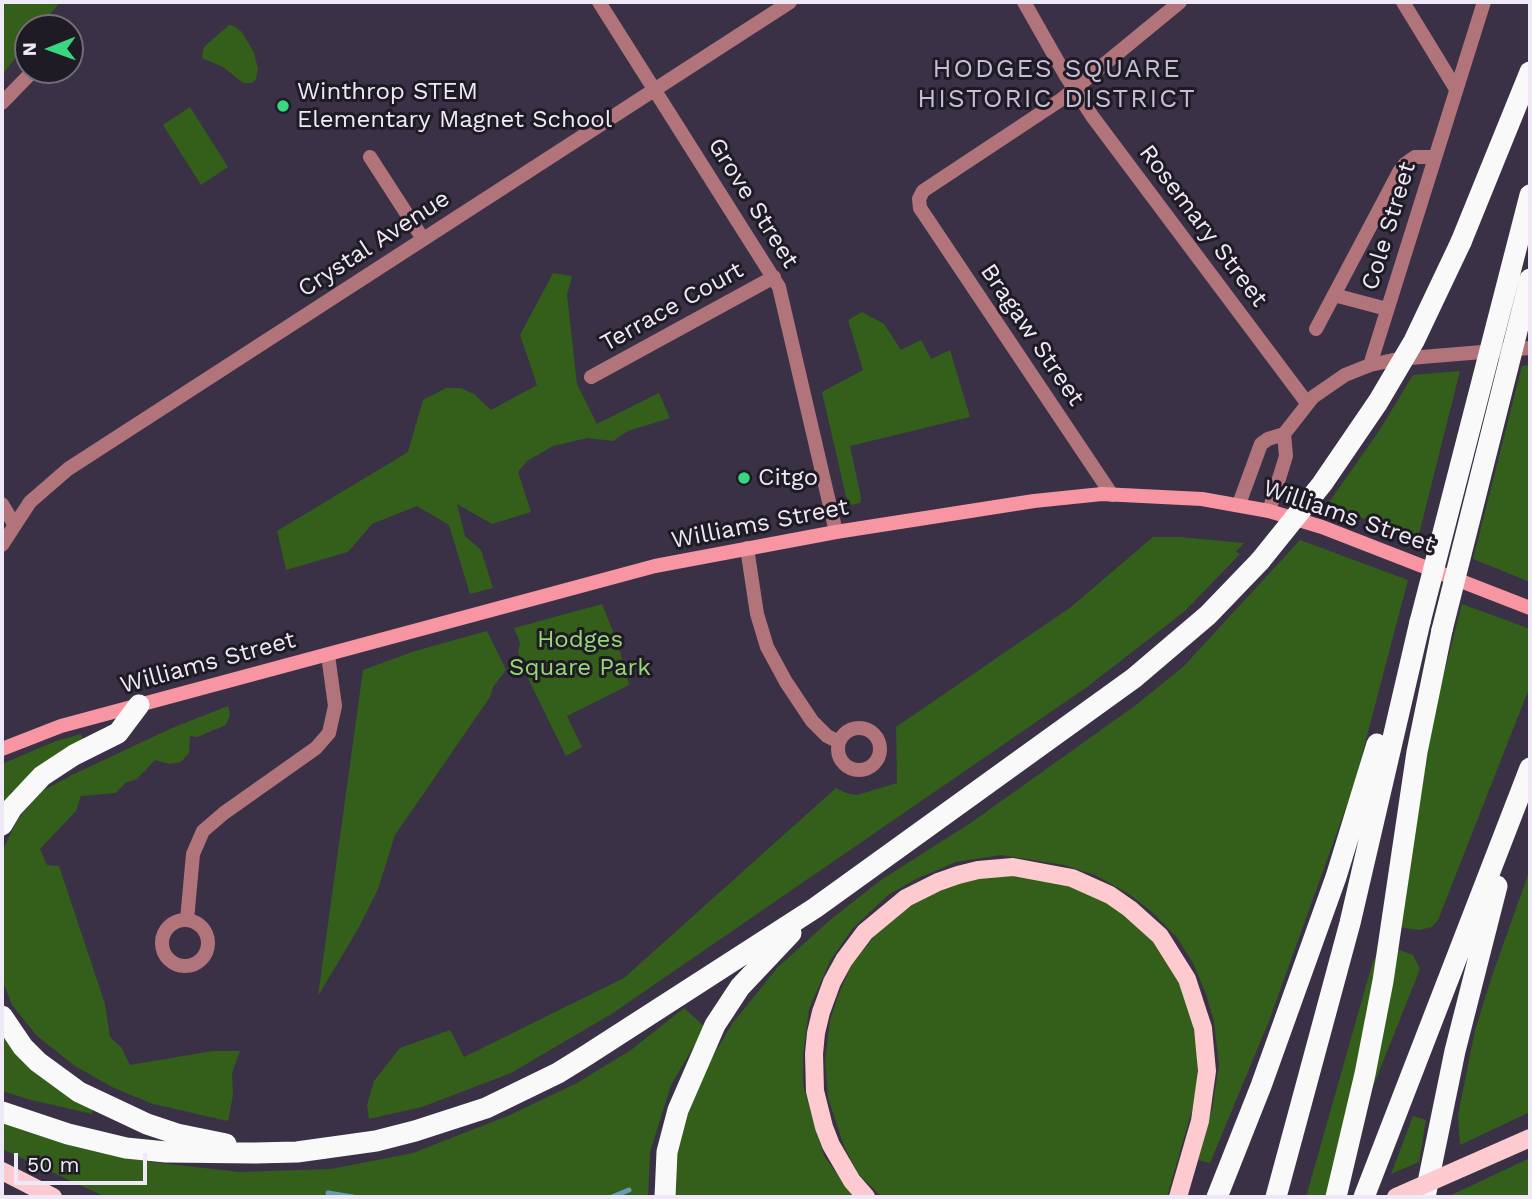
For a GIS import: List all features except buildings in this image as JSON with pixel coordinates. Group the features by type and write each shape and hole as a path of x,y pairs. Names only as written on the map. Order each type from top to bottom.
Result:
{"highway":[{"path":"2,1112 68,1134 126,1148 212,1154 297,1152 340,1147 415,1131 456,1119 518,1094 587,1055 815,908 1134,678 1208,615 1260,561 1356,438 1408,352 1461,242 1530,72"},
{"path":"1276,1197 1350,923 1420,622 1530,195"},
{"path":"1336,1197 1365,1074 1383,981 1417,752 1441,630 1530,279"},
{"path":"1217,1197 1261,1086 1336,877 1378,738 1401,699"},
{"path":"2,825 12,808 42,776 74,755 118,733 139,705"},
{"path":"1364,1197 1530,768"},
{"path":"1425,1197 1473,974 1530,777"},
{"path":"665,1197 667,1152 678,1110 715,1025 740,987 815,908"},
{"path":"2,1016 23,1047 38,1062 79,1092 129,1117 177,1133 220,1143 297,1152"}],"main road":[{"name":"Williams Street","path":"2,749 61,726 655,566 836,532 1034,501 1112,495 1202,499 1239,504 1322,527 1530,608"},
{"path":"866,1197 847,1173 831,1145 815,1091 816,1033 832,982 865,932 906,898 958,875 1013,867 1072,878 1110,895 1160,936 1187,979 1203,1028 1207,1071 1200,1121 1178,1197"},
{"path":"1396,1197 1530,1138"},
{"path":"2,1171 53,1197"}],"street":[{"name":"Grove Street","path":"599,2 774,278 784,303 836,532"},
{"name":"Crystal Avenue","path":"2,545 14,523 41,491 68,469 790,2"},
{"name":"Rosemary Street","path":"1024,2 1074,89 1307,403"},
{"path":"1074,89 1180,2"},
{"path":"1403,2 1456,89"},
{"name":"Cole Street","path":"1370,365 1484,2"},
{"path":"2,103 20,84"},
{"name":"Bragaw Street","path":"1074,89 923,191 919,199 920,208 1112,495"},
{"path":"370,157 423,239"},
{"name":"Cole Street","path":"1316,329 1399,172 1415,158 1435,157"},
{"name":"Terrace Court","path":"591,377 774,278"},
{"name":"Cole Street","path":"1334,295 1387,309"},
{"path":"1239,504 1261,444 1284,434 1307,403 1333,382 1370,365 1398,359 1530,348"},
{"path":"1269,511 1287,449 1284,434"},
{"path":"2,504 14,523"},
{"path":"747,548 757,614 767,647 782,676 812,721 827,736 839,742"},
{"path":"187,920 193,854 203,831 316,748 332,726 335,706 328,655"}],"green space":[{"path":"2,2 60,2 50,14 14,14 14,60 2,75"},
{"path":"229,25 242,32 254,53 258,69 256,79 252,83 243,83 223,67 202,58 206,45"},
{"path":"190,107 228,167 201,185 163,125"},
{"path":"553,273 572,276 567,295 577,384 597,424 659,393 670,418 628,431 613,441 587,438 553,446 527,461 518,472 531,512 492,524 457,504 465,536 481,550 493,588 470,594 449,525 417,506 372,524 348,552 286,570 277,531 408,452 423,400 446,388 460,388 474,394 491,410 537,385 520,335"},
{"path":"862,312 884,324 901,350 921,340 931,359 950,350 970,417 850,446 861,498 860,503 851,505 847,501 822,392 863,370 848,320"},
{"path":"1530,365 1530,582 1473,559 1522,366"},
{"path":"1460,371 1418,538 1327,505 1379,431 1413,375"},
{"path":"1153,537 1244,543 1236,552 1240,554 1185,611 1087,687 613,1013 511,1073 422,1107 369,1119 367,1105 374,1081 400,1048 450,1030 464,1057 624,978 836,788 857,795 897,783 896,727 1071,607"},
{"path":"1300,540 1408,580 1354,785 1269,1021 1210,1163 1198,1160 1212,1109 1219,1065 1214,1022 1193,963 1177,938 1152,912 1129,894 1095,875 1064,865 1001,855 956,862 916,879 888,895 853,928 830,961 809,1009 803,1054 803,1085 824,1156 854,1197 673,1197 672,1184 682,1124 702,1075 732,1024 777,968 830,920 881,880 972,822 1136,705 1184,666"},
{"name":"Hodges Square Park","path":"602,604 618,644 629,685 567,716 582,747 566,756 525,672 518,652 520,643 514,628"},
{"path":"1462,604 1530,629 1530,686 1438,920 1432,927 1419,930 1404,928 1392,920 1387,893"},
{"path":"487,631 506,670 395,835 378,889 358,929 318,996 363,670 415,651"},
{"path":"228,706 230,715 226,725 197,737 190,736 189,753 181,762 169,764 155,760 137,779 125,783 116,793 81,796 76,811 40,849 47,865 59,866 105,1004 110,1037 121,1047 130,1065 212,1051 240,1051 232,1073 233,1095 228,1121 153,1104 112,1087 75,1066 37,1036 12,1005 2,979 2,851 18,819 42,791 172,728"},
{"path":"81,734 84,741 15,793 12,791 2,807 2,764 56,741"},
{"path":"1530,869 1530,1112 1460,1145 1458,1115 1475,1030"},
{"path":"1013,874 1052,880 1101,898 1134,922 1163,951 1181,985 1189,1005 1197,1046 1197,1093 1167,1197 882,1197 859,1175 844,1146 828,1098 825,1060 830,1020 852,964 882,927 909,907 947,887 986,876"},
{"path":"1394,948 1413,955 1420,969 1329,1197 1306,1197 1373,961 1377,955"},
{"path":"684,1008 705,1027 671,1085 650,1152 648,1197 106,1197 2,1149 2,1119 76,1145 151,1162 239,1172 331,1169 413,1153 510,1115 577,1083 631,1050"},
{"path":"2,1028 93,1107 92,1114 2,1091"},
{"path":"1413,1116 1426,1120 1419,1162 1391,1174"},
{"path":"1530,1158 1530,1197 1447,1197"}],"waterway":[{"path":"612,1197 629,1190"},
{"path":"328,1193 353,1197"}],"place":[{"name":"Winthrop STEM Elementary Magnet School","path":"283,106"},
{"name":"Citgo","path":"744,478"}],"district":[{"name":"HODGES SQUARE HISTORIC DISTRICT","path":"1057,84"}]}
